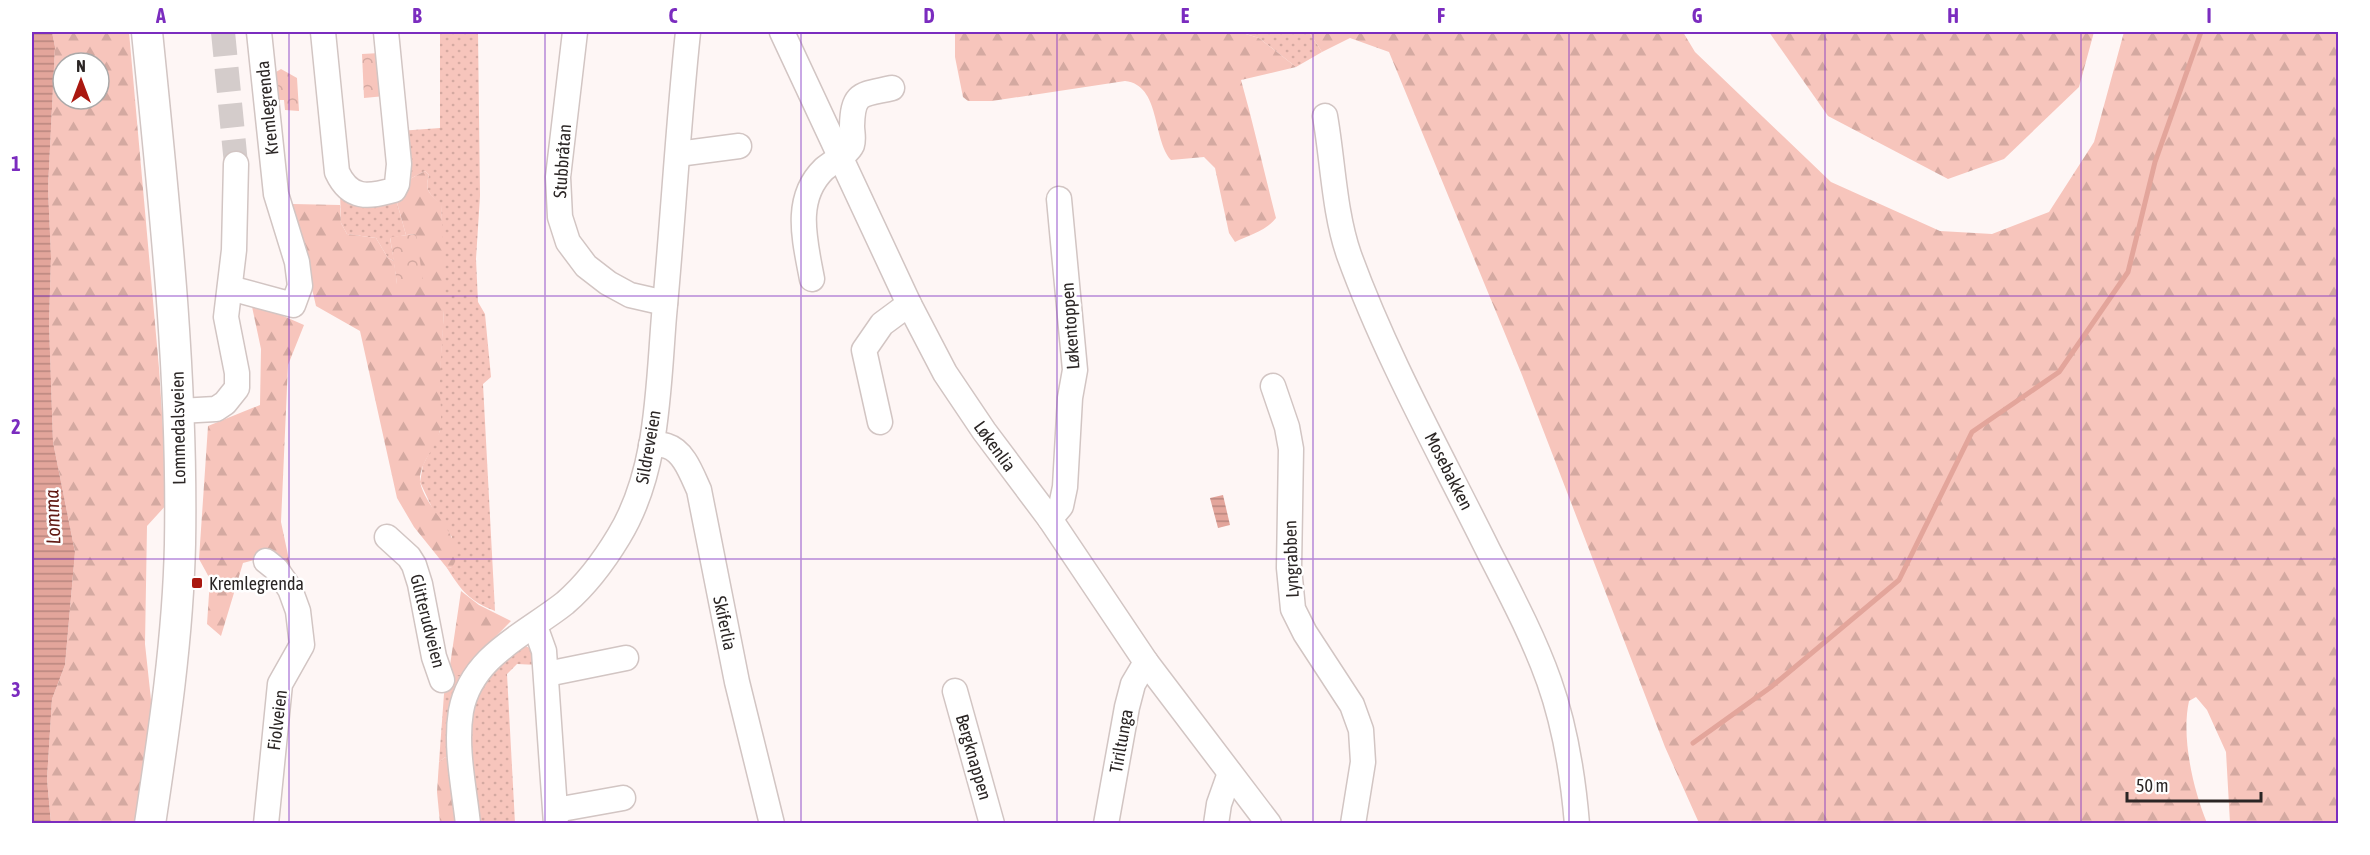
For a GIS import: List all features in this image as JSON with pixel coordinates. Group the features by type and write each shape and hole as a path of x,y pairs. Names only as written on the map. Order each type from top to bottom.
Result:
{"main road":[{"name":"Lommedalsveien","path":"147,32 172,298 180,469 178,585 173,651 150,824"}],"street":[{"name":"Kremlegrenda","path":"230,288 293,305 300,286 297,262 276,194 259,32"},
{"path":"322,32 337,172 343,185 358,194 374,196 394,190 397,184 399,164 386,32"},
{"name":"Stubbråtan","path":"575,32 558,177 560,217 568,242 586,266 608,283 630,295 665,303"},
{"name":"Sildreveien","path":"536,626 567,601 592,576 635,508 651,444 688,32"},
{"name":"Løkenlia","path":"782,32 909,304 945,373 984,431 1050,519 1146,662 1269,824"},
{"path":"812,279 803,231 804,202 812,184 821,172 852,146 853,107 856,100 864,95 892,88"},
{"name":"Mosebakken","path":"1325,116 1332,156 1336,201 1348,252 1406,385 1539,656 1560,719 1574,790 1577,824"},
{"path":"678,154 739,146"},
{"path":"179,411 216,409 225,403 237,388 237,374 226,317 236,213 236,165"},
{"name":"Løkentoppen","path":"1050,519 1061,506 1065,487 1070,398 1075,370 1059,199"},
{"path":"880,422 864,350 882,324 909,304"},
{"name":"Lyngrabben","path":"1273,386 1287,427 1291,449 1288,568 1293,609 1305,633 1352,705 1361,730 1363,762 1353,824"},
{"name":"Skiferlia","path":"651,444 667,446 676,452 685,462 699,490 737,682 772,824"},
{"name":"Glitterudveien","path":"387,537 409,557 414,565 420,584 434,657 442,680"},
{"name":"Fiolveien","path":"266,561 276,569 290,589 298,611 302,645 280,684 266,824"},
{"path":"468,824 459,731 461,710 467,690 489,658 506,644 536,626 544,651 547,674 556,817 623,798"},
{"path":"547,674 626,658"},
{"name":"Tiriltunga","path":"1106,824 1126,707 1133,684 1146,662"},
{"name":"Bergknappen","path":"955,691 992,824"},
{"path":"1216,824 1219,804 1230,774"}],"green space":[{"path":"52,32 129,32 159,368 168,503 147,526 145,644 152,709 136,823 51,823 47,779 52,699 65,665 75,552 53,442 48,188 52,111 111,111 111,51 55,51"},
{"path":"440,32 478,32 480,196 476,259 478,302 485,314 491,377 483,384 495,611 466,594 447,568 452,567 452,537 436,516 420,482 423,465 440,431 439,383 444,310 441,205 429,192 427,185 429,175 425,171 406,181 399,131 440,128"},
{"path":"955,32 1239,32 1259,38 1296,67 1241,80 1276,218 1262,229 1235,242 1229,233 1215,168 1204,157 1171,160 1165,151 1150,102 1145,92 1137,85 1125,81 992,101 968,101 963,97 955,57"},
{"path":"1239,32 1309,32 1322,52 1296,67 1259,38"},
{"path":"1309,32 1683,32 1695,52 1831,182 1940,231 1992,234 2049,212 2094,142 2124,32 2338,32 2338,823 2230,823 2226,752 2207,710 2196,697 2189,701 2187,746 2197,795 2207,823 1699,823 1665,747 1522,375 1389,52 1350,38 1322,52"},
{"path":"1769,32 2094,32 2079,87 2004,159 1948,179 1828,116"},
{"path":"380,53 385,96 364,98 362,54"},
{"path":"281,69 297,78 299,111 285,110 284,100 279,100 276,72"},
{"path":"425,171 429,175 427,185 429,192 441,204 444,319 440,379 440,430 422,468 420,481 423,491 451,536 455,547 456,557 452,567 447,568 414,527 397,498 360,331 316,306 292,204 340,205 341,223 347,234 376,238 388,258 394,261 397,284 416,234 406,235 396,199 406,181"},
{"path":"340,192 396,199 406,235 390,238 394,261 388,258 376,238 347,234 341,223"},
{"path":"416,234 423,281 397,284 390,237"},
{"path":"251,302 304,325 288,365 281,522 292,574 265,557 243,563 221,636 207,624 210,579 199,559 208,426 260,405 261,349"},
{"path":"461,591 479,605 511,621 475,658 463,675 455,675 449,672"},
{"path":"524,645 535,651 537,665 517,664 507,674 515,823 481,824 468,736 474,702 493,668"},
{"path":"449,672 463,675 452,759 445,757 439,762 444,694"},
{"path":"445,757 452,759 461,823 440,823 437,792 439,762"}],"water":[{"name":"Lomma","path":"32,32 52,32 55,47 55,51 51,51 52,111 48,188 53,442 75,552 65,665 52,699 47,779 51,824 32,823"},
{"path":"1223,495 1230,525 1218,528 1210,498"}],"waterway":[{"path":"1693,743 1771,687 1899,580 1972,432 2059,372 2128,272 2155,162 2201,32"}],"tunnel":[{"path":"223,32 236,164"}],"place":[{"name":"Kremlegrenda","path":"197,583"}]}
